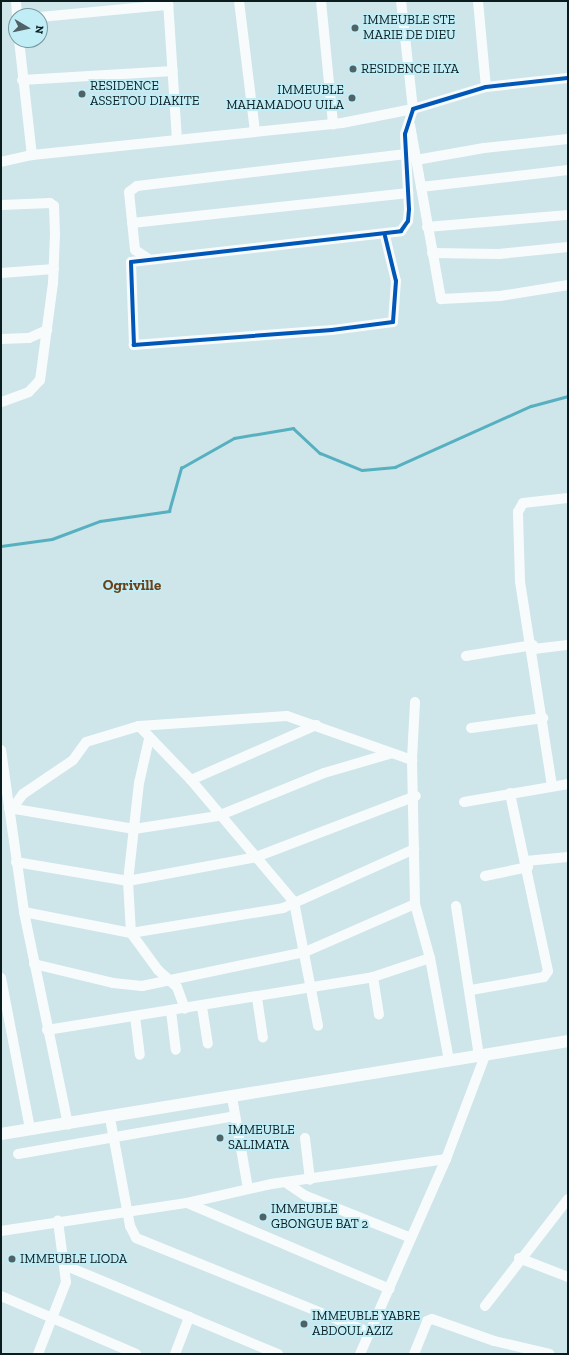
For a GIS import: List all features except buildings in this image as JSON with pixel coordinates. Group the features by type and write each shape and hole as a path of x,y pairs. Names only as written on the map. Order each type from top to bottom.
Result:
{"main road":[{"path":"1,1134 110,1118 568,1041"}],"street":[{"path":"239,1 255,132"},
{"path":"321,1 333,124"},
{"path":"385,236 396,281 393,322 332,330 134,345 131,262 147,258 385,236 401,231 408,221 405,134 413,110 401,1"},
{"path":"478,1 486,87"},
{"path":"48,16 168,3 177,140"},
{"path":"20,48 22,80 32,156"},
{"path":"22,80 172,71"},
{"path":"1,162 32,156 333,124 413,110 486,87 568,78"},
{"path":"409,121 421,187 426,227 441,298 500,296 568,285"},
{"path":"416,160 484,148 568,139"},
{"path":"147,258 135,250 129,192 137,186 406,154"},
{"path":"421,187 568,170"},
{"path":"132,223 408,193"},
{"path":"1,206 42,202 54,206 54,269 47,330 38,385 29,392 1,402"},
{"path":"426,227 568,215"},
{"path":"432,253 499,254 568,247"},
{"path":"1,273 54,269"},
{"path":"1,339 29,338 47,330"},
{"path":"552,786 533,647 520,581 518,512 523,504 568,498"},
{"path":"466,656 533,647 568,646"},
{"path":"415,702 412,760 416,796 414,849 415,904 430,958 449,1061"},
{"path":"11,808 23,794 73,760 86,742 139,726 275,716 316,725 389,754 412,760"},
{"path":"470,728 543,718"},
{"path":"191,780 316,725"},
{"path":"139,726 149,739 191,780 218,816 256,857 294,902 305,952 318,1026"},
{"path":"149,739 139,783 128,881 131,933 168,980 177,987 185,1009"},
{"path":"1,750 11,808 16,862 24,912 47,1030 68,1124"},
{"path":"11,808 134,829 218,816 324,773 389,754"},
{"path":"464,802 568,784"},
{"path":"471,990 547,975 527,864 510,793"},
{"path":"16,862 128,881 256,857 416,796"},
{"path":"24,912 131,933 282,908 414,849"},
{"path":"485,876 527,864 568,857"},
{"path":"34,964 128,986 168,980 305,952 415,904"},
{"path":"360,1354 446,1160 482,1056 456,906"},
{"path":"47,1030 202,1007 373,977 430,958"},
{"path":"373,977 379,1015"},
{"path":"1,978 30,1129"},
{"path":"257,998 262,1038"},
{"path":"202,1007 208,1044"},
{"path":"171,1011 176,1050"},
{"path":"135,1016 140,1055"},
{"path":"232,1097 248,1189"},
{"path":"18,1154 235,1116"},
{"path":"110,1118 127,1210 136,1238 369,1332"},
{"path":"305,1138 310,1180"},
{"path":"1,1231 127,1210 187,1203 248,1189 446,1160"},
{"path":"288,1184 306,1196 411,1238"},
{"path":"485,1306 519,1258 564,1211 568,1199"},
{"path":"187,1203 390,1289"},
{"path":"38,1354 66,1282 58,1221"},
{"path":"519,1258 568,1277"},
{"path":"64,1265 278,1354"},
{"path":"2,1299 136,1354"},
{"path":"175,1354 189,1317"},
{"path":"414,1354 427,1321 432,1319 494,1341 550,1354"}],"waterway":[{"path":"1,546 52,539 100,521 169,511 181,468 234,438 293,428 320,453 362,470 395,467 531,406 568,396"}],"cycle path":[{"path":"385,236 396,281 393,322 332,330 134,345 131,262 401,231 408,221 409,209 405,134 413,109 486,87 568,78"}],"place":[{"name":"IMMEUBLE STE MARIE DE DIEU","path":"355,28"},
{"name":"RESIDENCE ILYA","path":"353,69"},
{"name":"RESIDENCE ASSETOU DIAKITE","path":"82,94"},
{"name":"IMMEUBLE MAHAMADOU UILA","path":"352,98"},
{"name":"IMMEUBLE SALIMATA","path":"220,1138"},
{"name":"IMMEUBLE GBONGUE BAT 2","path":"263,1217"},
{"name":"IMMEUBLE LIODA","path":"12,1259"},
{"name":"IMMEUBLE YABRE ABDOUL AZIZ","path":"304,1324"}],"district":[{"name":"Ogriville","path":"132,586"}]}
